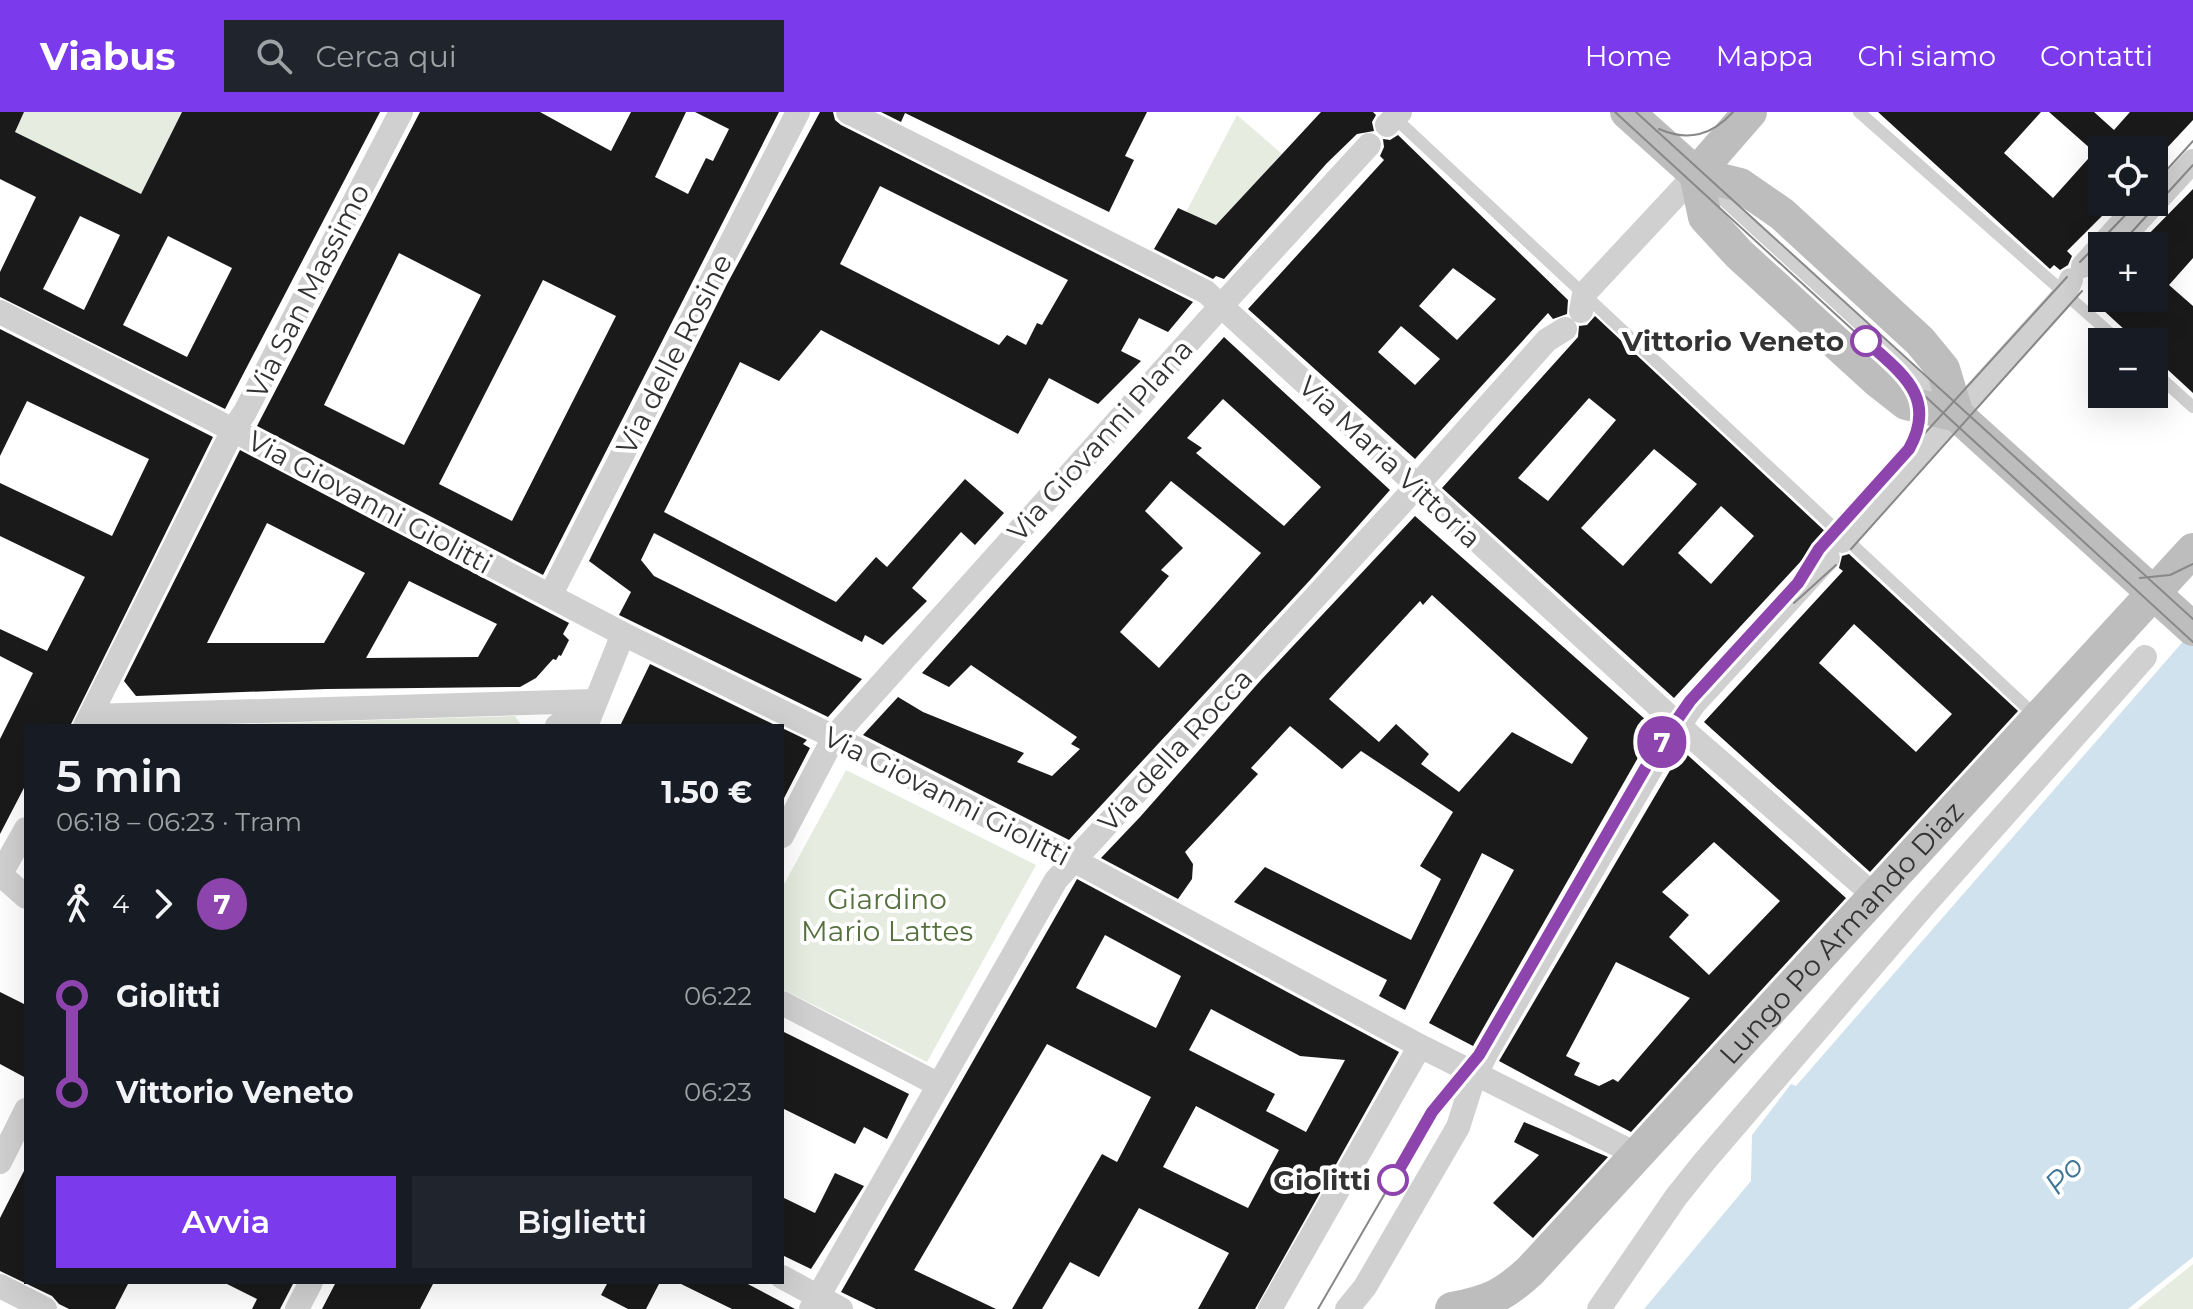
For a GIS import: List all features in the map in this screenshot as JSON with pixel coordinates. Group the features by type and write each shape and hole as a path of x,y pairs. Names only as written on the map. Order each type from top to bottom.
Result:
{"street":[{"name":"Via San Massimo","path":"88,721 233,430 401,112"},
{"name":"Via delle Rosine","path":"550,596 798,112"},
{"name":"Via Maria Vittoria","path":"848,112 1206,292 1679,725 1875,896"},
{"path":"1627,112 1696,174 1740,185 1782,214 1920,341 1943,369 1957,415"},
{"path":"1696,174 1750,112"},
{"path":"2168,172 2193,144"},
{"name":"Via Giovanni Plana","path":"784,832 834,737 1369,145"},
{"path":"2128,232 2193,161"},
{"path":"1696,174 1705,217 1739,254 1906,403 1957,415 2193,629"},
{"name":"Via della Rocca","path":"815,1303 937,1084 1056,880 1071,860 1576,311 1696,174"},
{"path":"1347,1309 1365,1287 1458,1127 1476,1074 1655,762 1694,704 2082,277 2130,216"},
{"name":"Via Giovanni Giolitti","path":"0,312 623,634 834,737 1420,1046 1636,1154"},
{"name":"Lungo Po Armando Diaz","path":"1530,1271 2193,550"},
{"path":"587,724 623,634"},
{"path":"1599,1309 1676,1197 1704,1162 1922,908 2145,657"},
{"path":"88,721 594,701"},
{"path":"560,724 594,701"},
{"path":"24,832 0,874 24,895"},
{"path":"784,1004 937,1084"},
{"path":"1270,1309 1420,1046"},
{"path":"0,1162 24,1114"},
{"path":"1452,1309 1486,1302 1508,1291 1530,1271"},
{"path":"1505,1309 1530,1271"},
{"path":"784,1279 815,1303 841,1309"},
{"path":"297,1309 310,1284"},
{"path":"0,1286 45,1309"}],"lane":[{"path":"1859,112 2082,277 2112,328"},
{"path":"1392,117 1576,311 2038,719"},
{"path":"2168,385 2193,407"}],"green space":[{"path":"24,112 182,112 141,194 15,132"},
{"path":"1237,115 1282,154 1216,225 1186,212"},
{"path":"515,716 521,724 249,724"},
{"name":"Giardino Mario Lattes","path":"846,770 1036,865 927,1062 784,990 784,884"},
{"path":"2193,1264 2193,1309 2137,1309"}],"water":[{"name":"Po","path":"2193,630 2193,1257 2128,1309 1644,1309 1751,1181 1752,1135 1791,1084 1796,1086"}],"building":[{"path":"0,112 24,112 15,132 141,194 182,112 380,112 225,409 0,297 0,272 36,197 0,179","holes":["80,216 120,235 84,310 43,289","168,236 232,268 187,357 123,325"]},
{"path":"420,112 540,112 611,151 631,112 686,112 655,177 688,194 706,158 713,161 729,129 695,112 779,112 543,575 257,426","holes":["399,253 481,295 404,445 324,405","543,280 616,316 512,521 439,484"]},
{"path":"820,112 833,112 835,120 841,125 1193,302 1168,332 1139,318 1121,351 1141,361 1098,404 1049,378 1018,434 821,330 779,381 740,362 664,512 836,602 876,557 887,567 965,479 1004,513 975,545 961,532 912,588 927,601 883,645 865,635 862,642 654,533 641,560 654,576 862,679 828,717 619,615 631,592 589,561 727,284","holes":["880,186 1068,280 1042,325 1037,323 1026,345 1007,335 999,345 840,264"]},
{"path":"881,112 1147,112 1125,156 1134,160 1109,212 905,113 901,122"},
{"path":"1321,112 1373,112 1376,115 1372,122 1374,131 1357,134 1327,163 1224,279 1216,276 1213,279 1154,249 1178,208 1216,225"},
{"path":"1878,112 2041,112 2004,153 2053,198 2088,159 2088,216 2102,216 2067,251 2072,256 2068,265 2060,270 2054,265 2050,269"},
{"path":"2049,112 2094,112 2114,130 2130,112 2193,112 2193,120 2168,147 2168,136 2088,136 2088,146"},
{"path":"1398,135 1568,300 1567,314 1553,319 1548,313 1415,459 1248,309 1384,160 1380,156 1383,139 1390,140","holes":["1453,268 1496,299 1457,340 1419,306","1401,326 1440,359 1415,385 1378,352"]},
{"path":"2193,189 2193,258 2169,285 2193,306 2193,393 2168,370 2168,328 2123,328 2105,312 2168,312 2168,232 2151,232"},
{"path":"1595,316 1829,535 1828,543 1815,546 1674,698 1442,488 1578,337 1579,326 1587,325","holes":["1589,398 1616,420 1548,501 1518,478","1654,449 1697,484 1623,566 1581,528","1721,506 1754,536 1711,584 1678,553"]},
{"path":"0,329 213,437 71,724 24,724 24,788 0,834 0,739 33,673 0,656 0,629 47,651 85,577 0,536 0,483 112,536 149,459 27,401 0,456"},
{"path":"1224,337 1390,490 1069,840 863,735 898,697 923,712 1024,753 1017,762 1052,776 1080,749 1071,744 1077,737 971,665 949,687 922,673","holes":["1223,399 1321,487 1284,526 1196,453 1202,448 1187,438","1171,481 1261,553 1159,668 1120,632 1169,576 1161,570 1183,548 1145,511"]},
{"path":"240,450 569,623 563,634 569,640 561,656 553,659 536,678 520,687 326,689 136,696 124,681","holes":["267,523 365,573 324,643 207,643","409,581 497,624 478,657 366,658"]},
{"path":"1415,516 1655,728 1473,1046 1429,1023 1514,870 1482,853 1405,1010 1379,996 1387,980 1234,902 1265,867 1411,940 1441,879 1420,866 1453,812 1361,751 1342,769 1290,726 1251,768 1258,774 1185,852 1193,864 1192,879 1178,899 1101,858 1261,680","holes":["1432,595 1588,738 1572,764 1512,732 1459,792 1421,764 1429,754 1396,724 1379,742 1329,699 1420,601 1423,605"]},
{"path":"1849,554 2018,711 1870,872 1704,722 1843,571 1839,568 1842,556","holes":["1854,624 1952,714 1916,752 1819,663"]},
{"path":"650,664 773,724 621,724"},
{"path":"784,729 807,740 803,744 810,748 784,798"},
{"path":"1682,750 1846,898 1631,1132 1499,1061","holes":["1714,842 1780,901 1709,975 1669,937 1689,915 1662,892","1616,962 1690,998 1618,1082 1613,1079 1599,1086 1574,1075 1580,1063 1566,1056"]},
{"path":"1077,879 1399,1052 1255,1309 1198,1309 1229,1253 1139,1208 1099,1277 1070,1262 1042,1309 1012,1309 1102,1154 1117,1162 1151,1097 1047,1044 914,1270 996,1309 876,1309 841,1292","holes":["1105,935 1181,976 1156,1028 1076,988","1211,1009 1300,1056 1345,1060 1306,1132 1266,1111 1275,1094 1189,1050","1196,1106 1279,1150 1248,1208 1163,1167"]},
{"path":"0,992 24,1004 24,1077 0,1064"},
{"path":"784,1032 909,1094 887,1139 864,1127 855,1144 784,1109"},
{"path":"1524,1122 1608,1157 1533,1238 1493,1203 1539,1155 1514,1142"},
{"path":"24,1171 24,1283 0,1271 0,1218"},
{"path":"835,1173 864,1186 811,1269 784,1256 784,1198 815,1213"},
{"path":"27,1284 128,1284 115,1309 69,1309 52,1296"},
{"path":"227,1284 293,1284 280,1309 252,1309 257,1299"},
{"path":"335,1284 433,1284 420,1309 322,1309"},
{"path":"607,1284 659,1284 646,1309 628,1309 601,1295"},
{"path":"681,1284 748,1284 795,1309 732,1309"}],"tram line":[{"path":"1615,112 2193,642"},
{"path":"1636,112 2193,619"},
{"path":"1659,129 1680,135 1699,134 1717,126 1733,112"},
{"path":"2168,169 2193,141"},
{"path":"2132,232 2193,165"},
{"path":"2080,262 2124,216"},
{"path":"1834,533 2067,277"},
{"path":"1851,549 2082,291"},
{"name":"7","path":"1393,1180 1432,1112 1479,1055 1654,753 1690,701 1798,583 1819,549 1909,449 1919,429 1920,406 1917,397 1905,377 1866,341"},
{"path":"1912,387 1919,414 1914,440"},
{"path":"1318,1309 1432,1112 1479,1055 1654,753 1690,701 1798,583 1819,549"},
{"path":"2140,578 2170,575 2193,564"},
{"path":"1794,603 1836,565"}],"place":[{"name":"Vittorio Veneto","path":"1866,341"},
{"name":"Giolitti","path":"1393,1180"}]}
